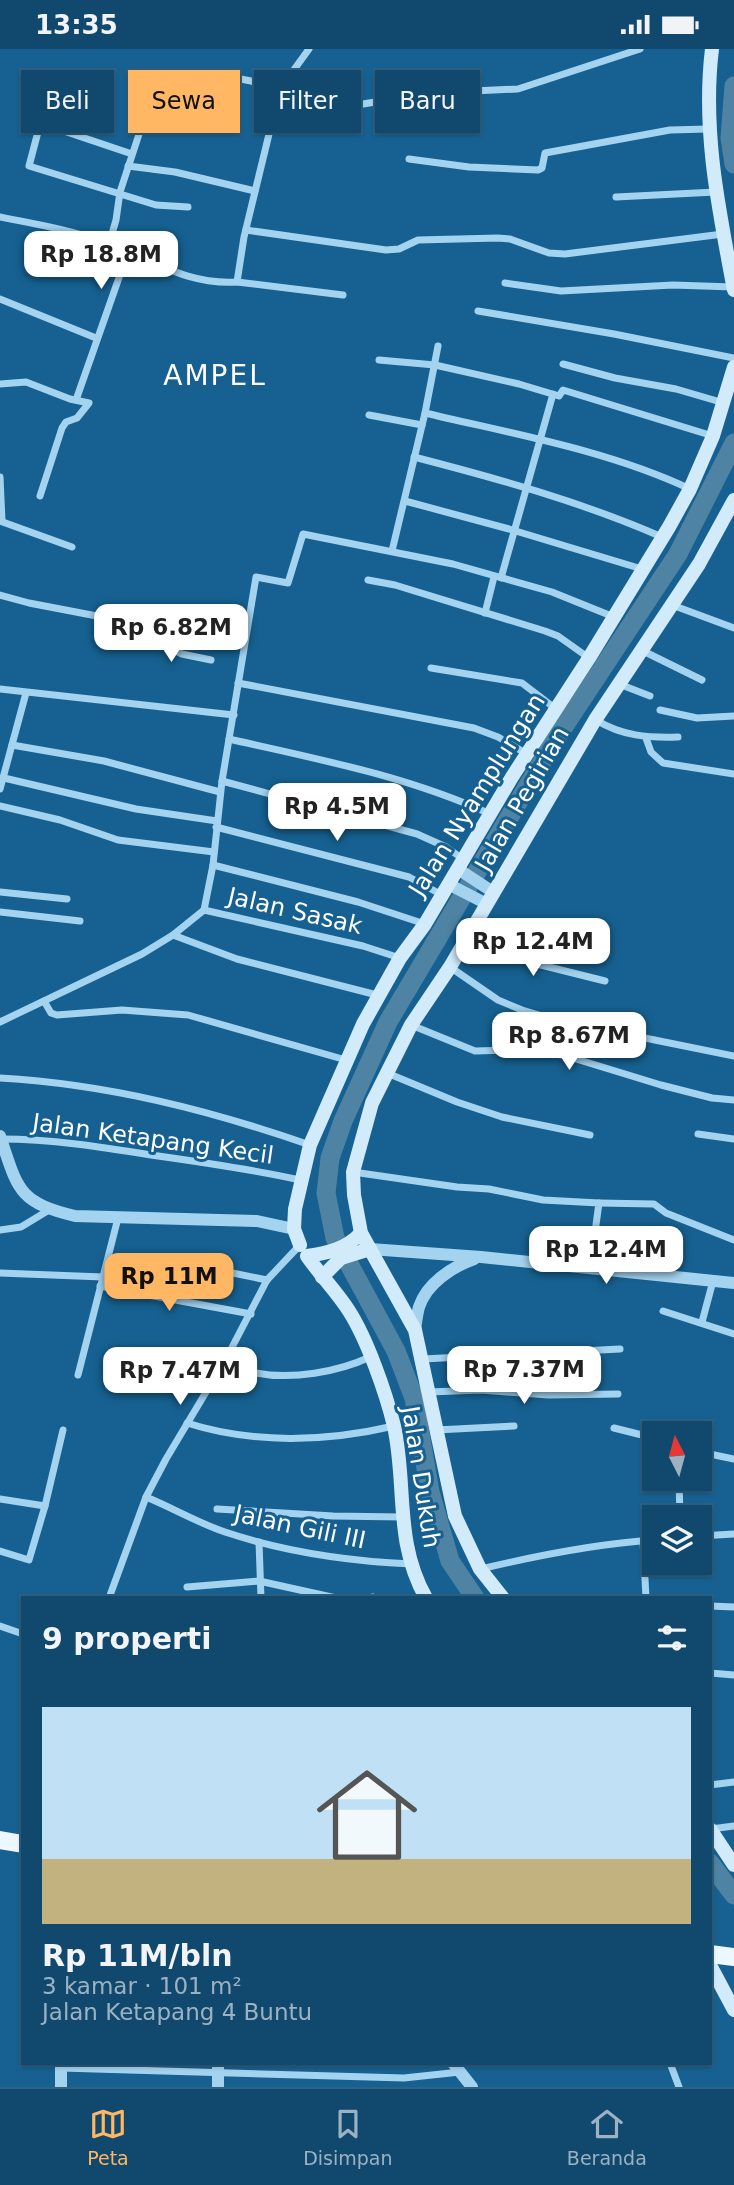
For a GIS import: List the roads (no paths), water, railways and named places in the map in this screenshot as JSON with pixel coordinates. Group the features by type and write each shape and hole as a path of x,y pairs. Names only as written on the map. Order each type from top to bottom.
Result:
{"main road":[{"path":"712,49 708,129 716,192 734,289"},
{"name":"Jalan Nyamplungan","path":"303,1250 294,1229 295,1209 310,1145 377,995 463,867 527,754 615,617 690,489 725,403 734,367"},
{"name":"Jalan Pegirian","path":"501,1596 480,1569 455,1516 415,1330 360,1244 353,1172 372,1103 411,1025 450,967 486,896 618,684 699,564 734,501"},
{"path":"322,1277 334,1256 360,1244"},
{"path":"303,1250 334,1256"},
{"name":"Jalan Dukuh","path":"303,1250 350,1312 370,1356 394,1426 402,1472 402,1517 411,1564 425,1596"},
{"path":"712,1832 734,1865"},
{"path":"0,1840 21,1844"},
{"path":"712,1954 734,1957"},
{"path":"712,1969 734,2010"}],"street":[{"path":"294,70 309,49"},
{"path":"361,104 431,93 512,90 640,49"},
{"path":"409,159 469,167 538,170 542,168 545,153 670,130 708,129"},
{"path":"37,133 28,164 156,205 188,207"},
{"path":"70,133 132,154"},
{"path":"109,244 117,219 120,192 139,133"},
{"path":"237,282 246,230 269,133"},
{"path":"128,166 175,172 255,191"},
{"path":"617,197 716,192"},
{"path":"0,217 109,244 182,276 222,283 237,282 343,295"},
{"path":"246,230 386,250 399,249 418,240 510,239 549,253 565,254 723,234"},
{"path":"76,400 128,252"},
{"path":"505,283 561,291 673,285 734,289"},
{"path":"0,299 96,338"},
{"path":"478,311 734,358"},
{"path":"392,551 438,346"},
{"path":"379,360 435,365 559,396 563,390 713,436"},
{"path":"563,364 615,378 676,389 725,403"},
{"path":"0,384 26,382 89,403 77,418 66,422 62,428 40,496"},
{"path":"485,614 516,531 554,394"},
{"path":"425,413 643,469 690,489"},
{"path":"369,415 422,425"},
{"path":"414,457 527,487 595,509 662,537"},
{"path":"0,477 1,521 72,547"},
{"path":"405,501 642,569"},
{"path":"204,910 215,852 220,792 257,577 288,583 303,534 453,564 552,592 615,617"},
{"path":"368,580 395,585 545,631 558,636 589,658"},
{"path":"0,595 102,618 182,654 211,660"},
{"path":"672,605 734,628"},
{"path":"640,650 702,680"},
{"path":"431,668 522,683 556,709"},
{"path":"238,683 474,728 498,737 527,754"},
{"path":"618,684 650,696"},
{"path":"0,689 234,715"},
{"path":"0,789 26,692"},
{"path":"660,710 696,718 734,716"},
{"path":"595,720 608,727 646,738 678,737"},
{"path":"646,738 651,752 663,764 734,774"},
{"path":"229,739 363,770 428,789 491,814"},
{"path":"12,745 104,761 220,792"},
{"path":"4,778 136,809 216,824 486,896"},
{"path":"222,781 417,834 446,847 486,896"},
{"path":"0,806 60,820 118,840 215,852"},
{"path":"213,865 358,902 425,924"},
{"path":"0,892 67,899"},
{"name":"Jalan Sasak","path":"0,1022 127,963 173,935 204,910 362,946 400,958"},
{"path":"0,912 80,921"},
{"path":"173,935 237,958 377,995"},
{"path":"468,936 533,963 605,981"},
{"path":"450,967 498,1000 522,1010 556,1020 734,1056"},
{"path":"44,1001 51,1013 57,1015 122,1010 197,1016 346,1060"},
{"path":"411,1025 475,1051 512,1050 563,1055 661,1085 712,1098 734,1100"},
{"path":"386,1073 502,1117 590,1135"},
{"path":"0,1078 86,1086 198,1109 310,1145"},
{"path":"698,1134 734,1139"},
{"path":"0,1137 3,1153 22,1191 31,1201 50,1210 75,1216 257,1221 294,1229"},
{"name":"Jalan Ketapang Kecil","path":"0,1137 87,1145 300,1180"},
{"path":"353,1172 489,1189 543,1200 654,1204 666,1213 734,1240"},
{"path":"590,1268 599,1203"},
{"path":"0,1230 21,1227 50,1210"},
{"path":"78,1375 118,1218"},
{"path":"360,1244 734,1283"},
{"path":"110,1596 146,1497 187,1423 225,1362 267,1280 303,1250"},
{"path":"415,1330 419,1306 438,1279 459,1264 481,1257"},
{"path":"213,1269 267,1280"},
{"path":"0,1273 103,1277"},
{"path":"702,1322 713,1281"},
{"path":"100,1286 251,1314"},
{"path":"663,1311 734,1333"},
{"path":"423,1359 620,1349"},
{"path":"225,1362 256,1373 285,1375 338,1368 370,1356"},
{"path":"429,1392 481,1390 565,1395 618,1394"},
{"path":"187,1423 253,1437 322,1437 394,1426"},
{"path":"436,1430 514,1426"},
{"path":"614,1427 642,1435"},
{"path":"0,1551 29,1560 46,1506 63,1430"},
{"path":"712,1454 734,1459"},
{"name":"Jalan Gili III","path":"146,1497 217,1529 259,1542 356,1560 411,1564"},
{"path":"0,1499 46,1506"},
{"path":"217,1509 402,1517"},
{"path":"712,1535 734,1534"},
{"path":"480,1569 552,1552 642,1541"},
{"path":"259,1542 261,1596"},
{"path":"645,1575 646,1596"},
{"path":"187,1587 259,1581 327,1596"},
{"path":"712,1606 734,1607"},
{"path":"0,1626 21,1633"},
{"path":"712,1673 734,1675"},
{"path":"712,1785 734,1782"},
{"path":"712,1829 734,1826"},
{"path":"61,2087 61,2065 218,2067 404,2078 457,2068 472,2087"},
{"path":"671,2065 679,2087"},
{"path":"218,2067 218,2087"}],"waterway":[{"path":"734,86 730,138 734,164"},
{"path":"474,1596 450,1561 430,1492 414,1398 396,1351 335,1238 326,1193 330,1158 343,1121 388,1022 555,740 678,554 734,443"},
{"path":"712,1866 734,1895"}],"district":[{"name":"AMPEL","path":"215,375"}]}
